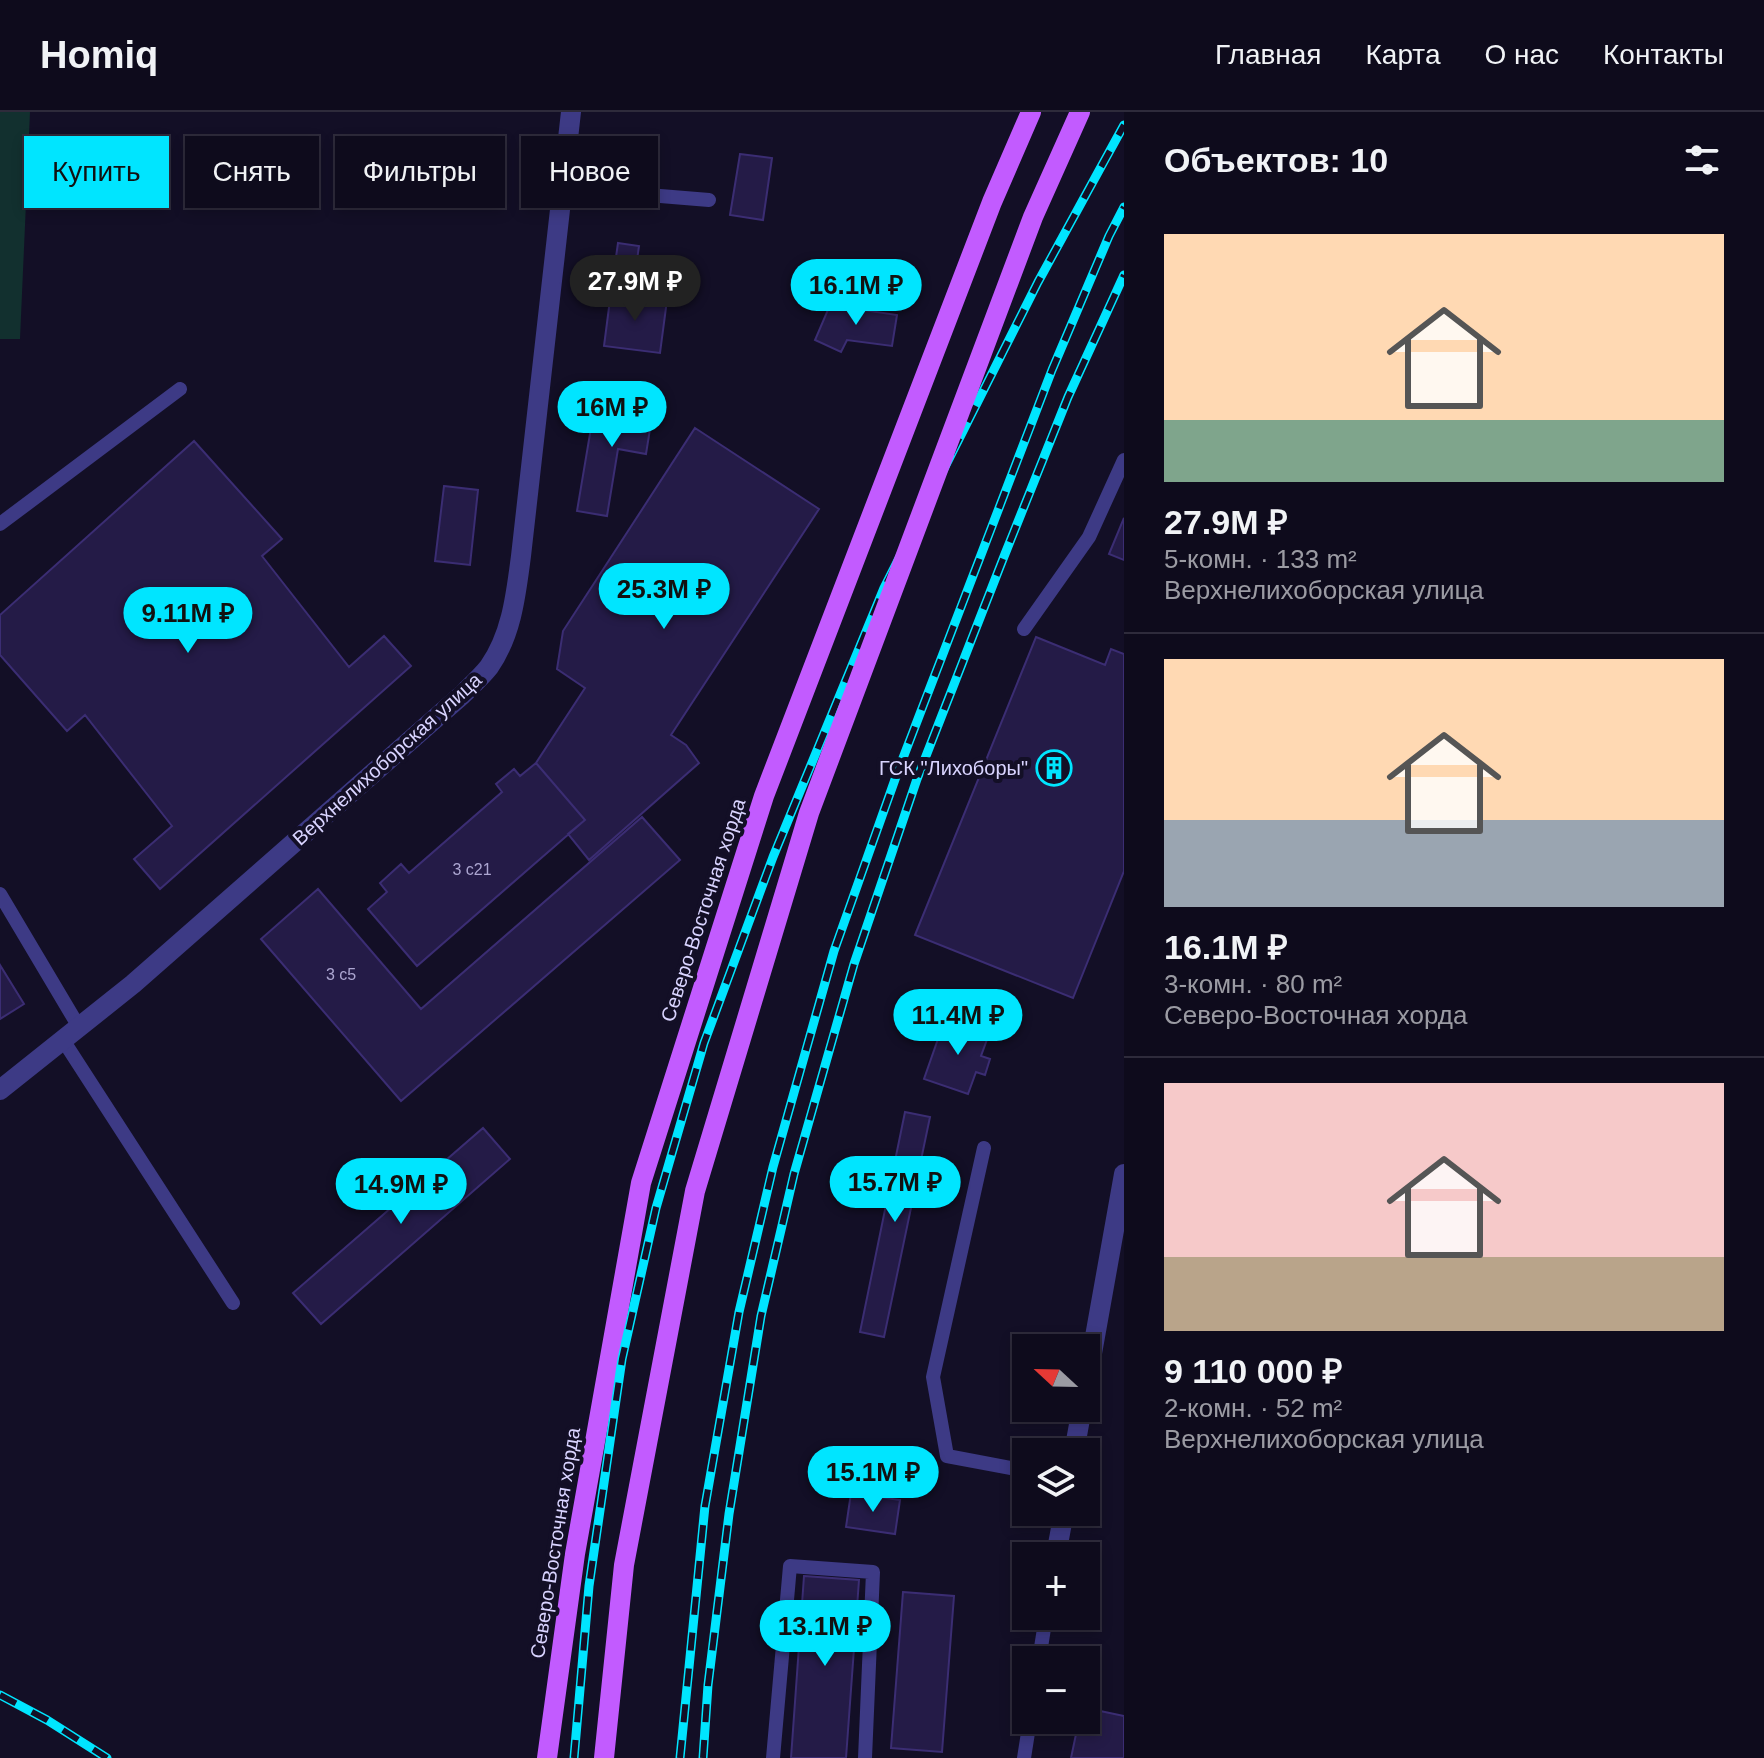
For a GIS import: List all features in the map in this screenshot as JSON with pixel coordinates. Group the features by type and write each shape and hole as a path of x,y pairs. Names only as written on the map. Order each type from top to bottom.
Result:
{"main road":[{"name":"Северо-Восточная хорда","path":"547,1758 575,1554 641,1183 764,796 992,202 1031,112"},
{"path":"604,1758 624,1565 695,1191 809,813 1033,217 1080,112"}],"street":[{"name":"Верхнелихоборская улица","path":"568,136 571,112"},
{"name":"Верхнелихоборская улица","path":"0,1090 133,984 462,695 488,668 503,644 514,605 561,208"},
{"path":"1095,1334 1124,1174"}],"lane":[{"path":"658,196 709,200"},
{"path":"0,524 180,389"},
{"path":"1024,629 1089,537 1124,460"},
{"path":"0,894 71,1034 233,1303"},
{"path":"984,1148 933,1377 947,1456 1012,1468"},
{"path":"773,1758 790,1566 873,1572 865,1758"},
{"path":"1024,1758 1028,1734"}],"green space":[{"path":"0,112 30,112 29,136 24,136 26,208 20,339 0,339"}],"building":[{"path":"740,154 772,158 763,220 730,215"},
{"path":"618,243 639,246 633,288 612,285"},
{"path":"611,292 667,300 660,353 604,346"},
{"path":"830,305 897,315 892,346 847,340 841,352 815,340"},
{"path":"608,396 654,404 646,454 618,449 607,516 577,511 594,410 605,412"},
{"path":"695,428 819,509 671,735 686,745 699,763 589,860 568,834 585,820 536,763 585,688 557,669 563,631"},
{"path":"194,441 282,539 262,556 349,667 384,636 411,666 160,889 134,859 172,826 85,715 67,731 0,655 0,615"},
{"path":"444,486 478,490 470,565 435,561"},
{"path":"1124,518 1124,560 1109,554"},
{"name":"ГСК \"Лихоборы\"","path":"1036,637 1105,665 1111,649 1124,654 1124,871 1073,998 915,935"},
{"path":"536,763 585,820 417,966 368,909 387,892 380,883 401,864 409,873 502,792 496,784 514,769 520,776"},
{"path":"642,817 680,860 401,1101 261,939 318,889 421,1009"},
{"path":"0,965 24,1004 0,1019"},
{"path":"945,1019 989,1034 981,1056 990,1059 985,1075 976,1072 968,1094 924,1079"},
{"path":"905,1112 930,1117 884,1337 860,1332"},
{"path":"483,1128 510,1159 321,1324 293,1293"},
{"path":"851,1493 900,1500 895,1534 846,1527"},
{"path":"804,1576 859,1580 846,1758 791,1758"},
{"path":"903,1592 954,1596 942,1752 891,1748"},
{"path":"1100,1711 1124,1716 1124,1758 1071,1758 1076,1734 1100,1734"}],"railway":[{"path":"574,1758 589,1586 622,1359 656,1208 704,1043 773,857 884,588 1038,282 1124,125"},
{"path":"680,1758 705,1506 739,1312 773,1167 834,951 898,771 1052,370 1124,207"},
{"path":"703,1758 708,1685 729,1514 761,1316 794,1174 854,964 917,779 1068,397 1124,275"},
{"path":"0,1695 107,1758"}],"place":[{"name":"ГСК \"Лихоборы\"","path":"1054,768"}]}
